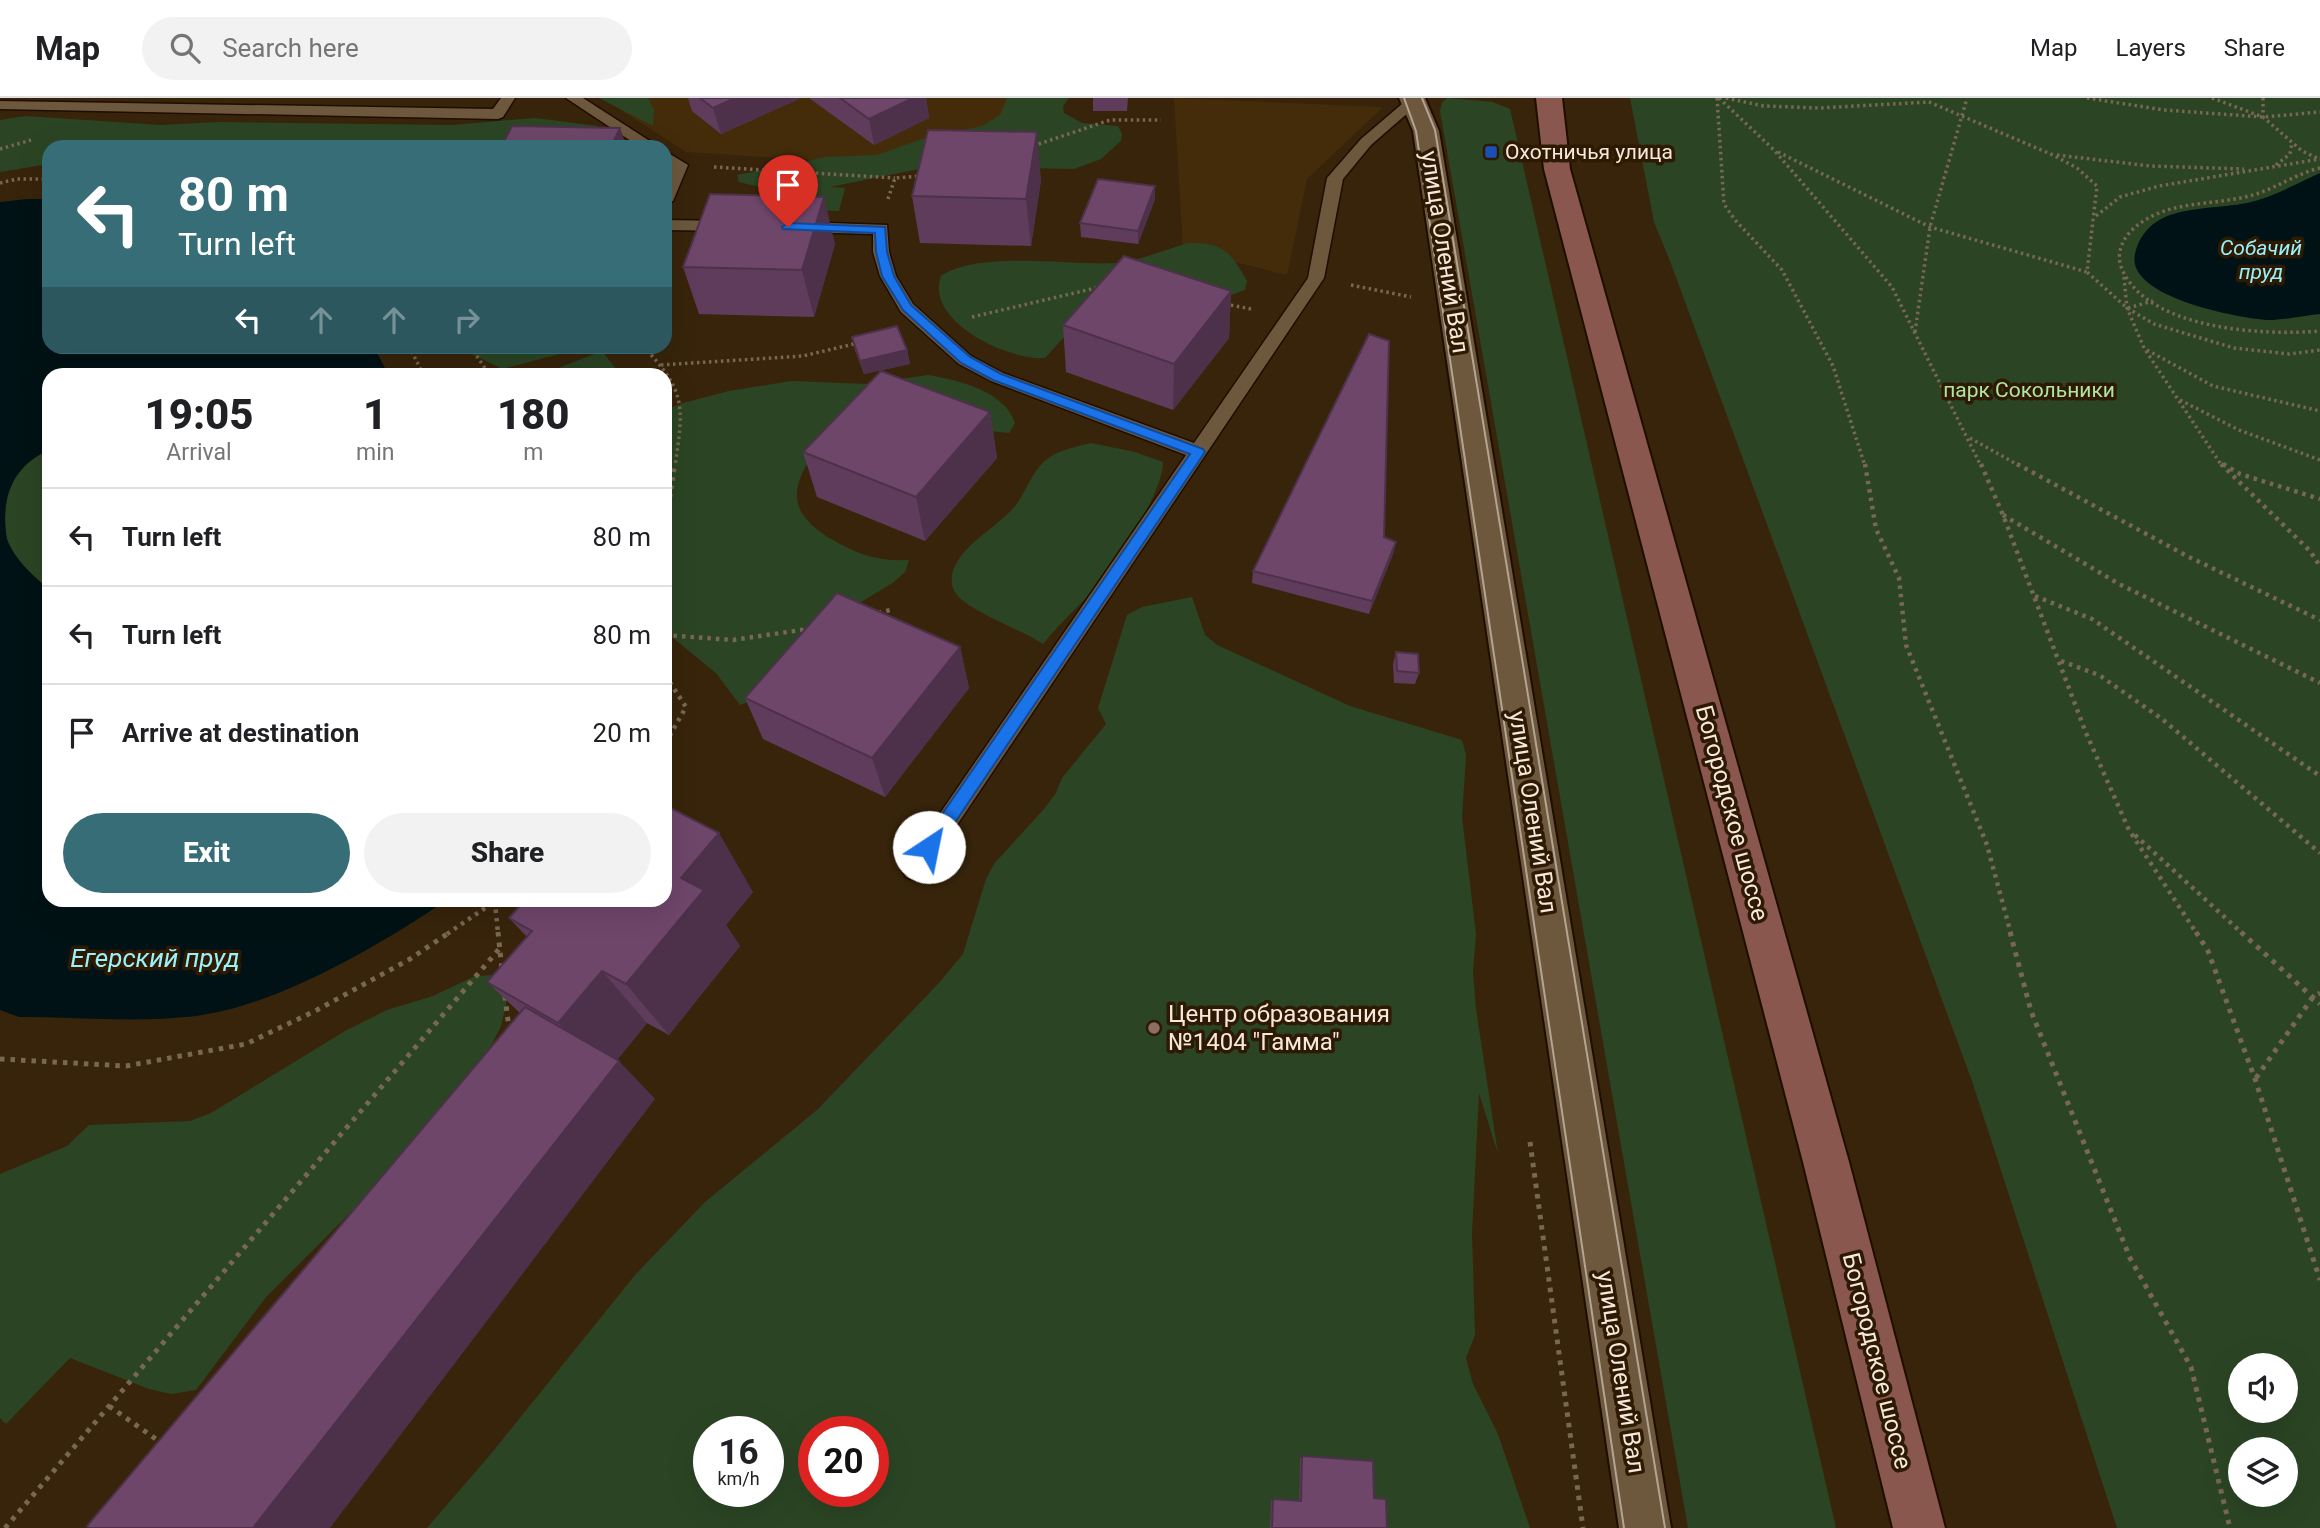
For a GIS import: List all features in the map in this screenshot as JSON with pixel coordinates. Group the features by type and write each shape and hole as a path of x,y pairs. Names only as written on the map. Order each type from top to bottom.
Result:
{"main road":[{"name":"Богородское шоссе","path":"1545,99 1557,169 1823,1148 1919,1528"}],"street":[{"name":"улица Олений Вал","path":"1414,99 1426,131 1645,1528"}],"lane":[{"path":"0,106 498,114 508,98"},
{"path":"573,98 639,140"},
{"path":"914,870 1316,278 1335,177 1366,142 1414,99"},
{"path":"672,160 680,165 672,184"},
{"path":"672,225 747,226"},
{"path":"788,227 881,229 881,252 888,276 907,307 965,360 997,377 1198,452"}],"path":[{"path":"1718,98 1774,150 1892,287 1969,438 2003,515 2086,733 2129,830 2208,951 2255,1079 2320,1280"},
{"path":"1718,98 1724,204 1782,270 1833,366 1863,454 1876,529 1899,578 1906,645 1987,845 2031,1011 2130,1258 2191,1367 2230,1528"},
{"path":"1726,98 1764,106 1819,108 1929,102 1939,98"},
{"path":"1915,332 1930,227 1968,98"},
{"path":"2087,98 2164,110 2263,117 2320,112"},
{"path":"2212,98 2263,117 2292,142 2319,159"},
{"path":"2263,98 2263,117"},
{"path":"1929,102 2053,155 2077,168 2097,186 2087,272"},
{"path":"1033,146 1110,120 1161,120"},
{"path":"2276,166 2290,154 2292,142"},
{"path":"1774,150 1930,227 2087,272 2127,308 2154,324 2234,348 2289,354 2320,349"},
{"path":"2053,155 2121,166 2188,170 2259,169"},
{"path":"2095,217 2120,197 2159,186 2319,159"},
{"path":"680,165 895,178 932,174"},
{"path":"2320,169 2245,197 2203,206 2168,209 2149,215 2124,235 2117,258 2124,277 2127,308 2144,348 2217,461 2310,551 2320,566"},
{"path":"887,203 895,178"},
{"path":"0,183 17,179 42,180"},
{"path":"2124,277 2153,301 2187,318 2237,328 2297,333 2320,331"},
{"path":"1316,278 1422,300"},
{"path":"2127,308 2153,301"},
{"path":"2144,348 2213,386 2320,411"},
{"path":"651,354 663,368"},
{"path":"672,382 676,388 681,413 672,479"},
{"path":"2177,398 2239,430 2320,460"},
{"path":"1969,438 2084,504 2223,576 2320,620"},
{"path":"2217,461 2240,474 2320,499"},
{"path":"2003,515 2053,550 2219,636 2320,683"},
{"path":"2310,551 2320,557"},
{"path":"2034,595 2092,620 2320,776"},
{"path":"867,615 894,609"},
{"path":"672,636 733,640 813,628"},
{"path":"2060,661 2099,675 2162,719 2320,853"},
{"path":"672,686 686,707 672,732"},
{"path":"2129,830 2320,1004"},
{"path":"0,1059 126,1066 246,1044 317,1010 410,959 486,907"},
{"path":"497,907 503,974"},
{"path":"5,1528 500,947"},
{"path":"504,986 510,1038"},
{"path":"2255,1079 2313,997 2320,993"},
{"path":"109,1406 174,1451"}],"shaded area":[{"path":"602,98 1038,98 949,169 686,152 672,143 672,140 667,140"},
{"path":"1174,98 1383,107 1307,179 1287,275 1183,249"}],"green space":[{"path":"599,98 648,98 654,110 653,126"},
{"path":"1007,98 1069,98 1063,106 1064,113 1082,123 1118,126 1122,134 1121,141 1101,159 1074,169 934,166 830,187 845,188 839,211 757,209 764,188 739,182 737,175 826,157 877,155 922,139 982,126 1000,115"},
{"path":"1448,98 1493,102 1510,109 1836,1528 1688,1528 1440,111 1442,102"},
{"name":"парк Сокольники","path":"1630,98 2320,98 2320,1528 2117,1528 1972,1081 1654,222"},
{"path":"25,116 161,125 217,122 452,125 535,118 598,126 590,137 570,140 42,140 42,165 0,172 0,120"},
{"path":"1189,243 1219,247 1231,256 1247,281 1245,290 1220,299 1077,323 1045,358 1012,353 973,335 945,309 939,293 941,276 978,263 1116,263"},
{"path":"472,354 559,354 506,368 500,368"},
{"path":"594,354 604,354 615,368 558,368"},
{"path":"928,375 953,380 991,395 1010,412 1015,423 1009,433 979,430 810,459 798,484 797,495 798,505 810,523 831,539 859,553 887,560 909,560 905,572 894,582 853,607 771,694 740,705 716,673 672,637 672,407 729,391 791,381 867,384"},
{"path":"1091,443 1135,452 1163,462 1162,473 1150,504 1113,566 1043,644 982,613 961,599 952,586 953,572 967,549 1016,505 1044,462 1059,452"},
{"path":"42,454 42,583 14,553 7,539 5,524 7,497 12,486 26,465"},
{"name":"Центр образования №1404 \"Гамма\"","path":"1192,597 1205,635 1217,645 1350,706 1462,740 1466,755 1462,817 1476,934 1473,972 1476,1009 1498,1154 1479,1093 1472,1233 1475,1335 1466,1358 1473,1384 1498,1434 1530,1528 1382,1528 1370,1500 1300,1459 1299,1503 1270,1528 427,1528 490,1455 635,1275 705,1202 817,1110 938,984 963,954 986,879 994,864 1044,809 1056,793 1062,778 1106,724 1098,708 1127,615 1142,607"},
{"path":"498,975 510,987 501,1026 491,1046 363,1200 266,1297 196,1390 171,1394 149,1389 70,1358 6,1424 0,1418 0,1174 67,1146 89,1125 190,1121 211,1113 345,1031 387,1010 433,996 475,976"}],"water":[{"name":"Собачий пруд","path":"2320,173 2320,314 2267,320 2210,310 2165,293 2147,282 2137,269 2135,254 2144,233 2163,218 2182,212 2257,200"},
{"name":"Егерский пруд","path":"42,199 42,354 378,354 385,368 42,368 42,454 26,465 7,497 7,539 25,567 42,583 42,907 436,907 391,936 327,971 260,1000 227,1010 174,1018 19,1017 0,1010 0,202"}],"building":[{"path":"700,98 735,98 713,108"},
{"path":"840,98 913,98 869,119"},
{"path":"512,126 620,128 614,140 505,140"},
{"path":"928,130 1037,132 1026,199 912,196"},
{"path":"1098,179 1155,186 1138,231 1080,223"},
{"path":"710,194 824,197 802,270 683,267"},
{"path":"1124,256 1231,291 1174,364 1063,325"},
{"path":"897,326 907,350 860,361 852,337"},
{"path":"1369,334 1389,341 1384,537 1396,542 1372,601 1253,571"},
{"path":"881,371 990,412 916,497 803,452"},
{"path":"837,593 960,647 872,758 745,698"},
{"path":"1396,652 1418,654 1419,673 1397,671"},
{"path":"672,809 719,833 681,878 704,890 626,984 602,971 558,1023 487,982 532,931 509,918 519,907 672,907"},
{"path":"525,1007 619,1061 253,1528 89,1528 87,1526"},
{"path":"1302,1456 1373,1461 1374,1498 1386,1499 1387,1528 1272,1528 1273,1499 1301,1501"}],"tram line":[{"path":"1404,98 1416,131 1624,1528"},
{"path":"1422,98 1435,130 1665,1528"}],"place":[{"name":"Охотничья улица","path":"1491,152"},
{"name":"Центр образования №1404 \"Гамма\"","path":"1154,1028"}],"route":[{"path":"788,227 881,229 881,252 888,276 907,307 965,360 997,377 1198,452 929,847"}]}
